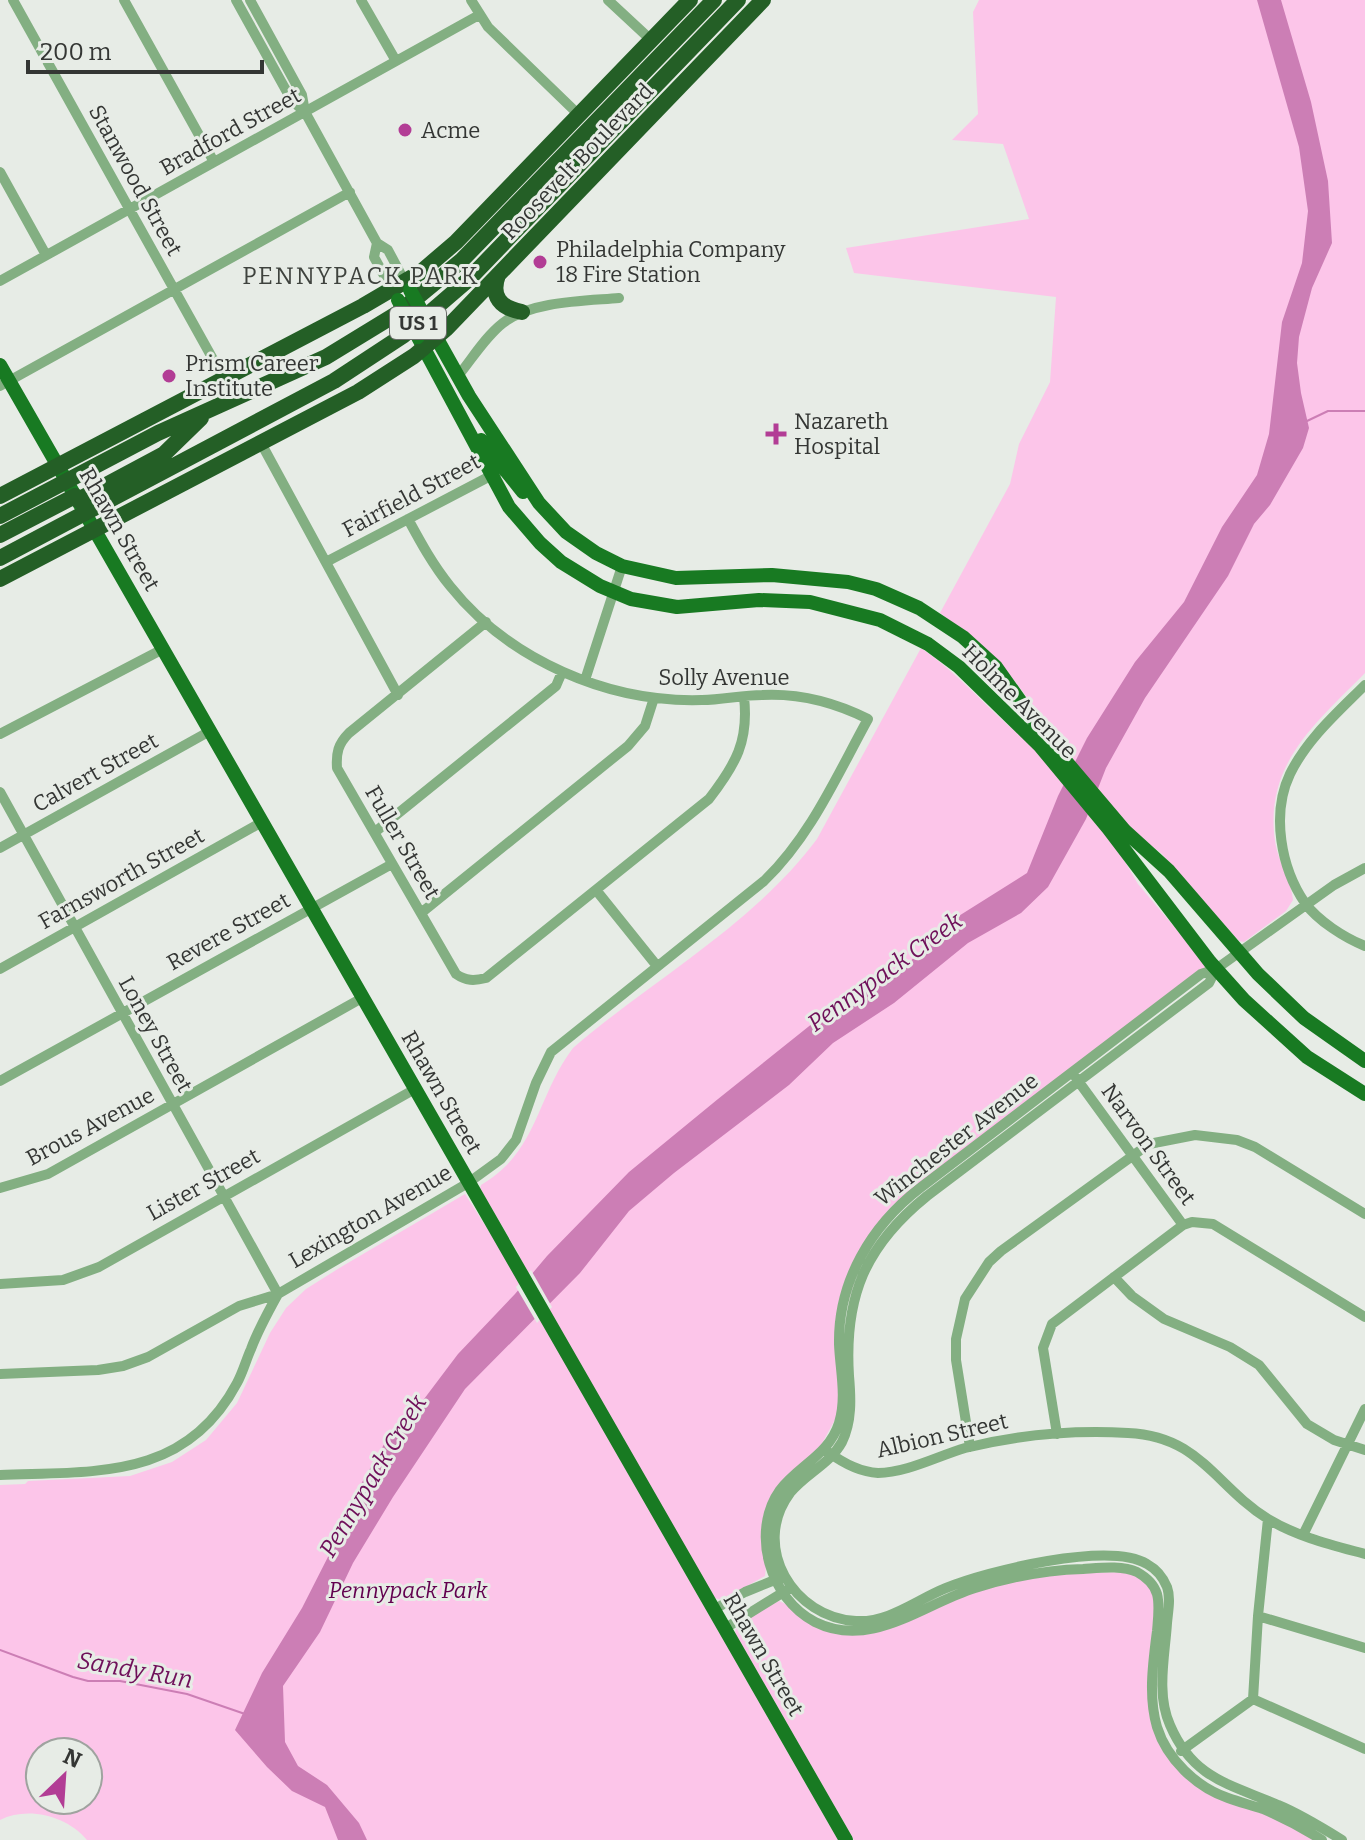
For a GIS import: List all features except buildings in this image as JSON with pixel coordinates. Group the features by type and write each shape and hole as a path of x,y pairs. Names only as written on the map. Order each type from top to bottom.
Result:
{"highway":[{"name":"Roosevelt Boulevard","path":"0,516 62,473 224,379 401,290 445,253 690,0"},
{"name":"Roosevelt Boulevard","path":"0,496 140,441 338,351 375,329 421,296 481,241 714,0"},
{"name":"Roosevelt Boulevard","path":"0,558 80,503 334,381 415,326 469,279 738,0"},
{"name":"Roosevelt Boulevard","path":"0,579 358,392 498,275 763,0"},
{"path":"498,275 494,292 498,301 510,310 522,312"},
{"path":"0,535 80,503 164,454 199,418 215,407"}],"main road":[{"name":"Holme Avenue","path":"401,290 427,337 461,414 504,470 530,490 548,514 578,541 622,566 676,578 801,576 876,589 919,608 963,637 996,667 1043,743"},
{"name":"Holme Avenue","path":"427,337 458,376 486,424 504,470 509,507 540,543 584,577 631,599 677,607 759,600 810,602 880,620 914,636 950,660 1043,743 1112,824 1216,969 1262,1019 1307,1057 1365,1094"},
{"name":"Rhawn Street","path":"0,365 5,383 80,503 846,1840"},
{"name":"Holme Avenue","path":"1112,824 1169,871 1239,952 1304,1018 1359,1058"},
{"path":"1340,1078 1359,1058"}],"street":[{"name":"Stanwood Street","path":"13,0 224,379"},
{"path":"124,0 214,162"},
{"path":"236,0 292,101 305,112"},
{"path":"250,0 302,95 305,112 377,243 388,250 401,290"},
{"path":"361,0 396,61"},
{"path":"471,0 488,27 579,115"},
{"path":"608,0 651,40"},
{"name":"Bradford Street","path":"0,281 479,15"},
{"path":"0,172 46,255"},
{"path":"5,383 350,192"},
{"path":"458,376 493,332 522,312 619,298"},
{"path":"261,443 398,695 486,622"},
{"name":"Fairfield Street","path":"326,562 504,470"},
{"name":"Solly Avenue","path":"408,519 439,572 455,592 486,622 522,649 562,672 617,691 654,698 699,701 797,696 834,704 868,719"},
{"path":"585,680 622,566"},
{"path":"0,734 163,649"},
{"path":"375,832 556,686 562,672"},
{"path":"1365,685 1308,743 1289,775 1280,818 1284,854 1306,905 1327,923 1365,946"},
{"name":"Fuller Street","path":"398,695 345,738 338,748 337,768 456,974 475,981 486,978 596,890"},
{"path":"657,966 596,890 709,799 719,786 743,743 747,721 744,697"},
{"path":"421,913 628,746 645,726 654,698"},
{"name":"Lexington Avenue","path":"0,1475 110,1470 153,1460 202,1429 238,1382 263,1321 278,1294 468,1183 501,1159 516,1140 536,1083 551,1052 785,861 806,832 868,719"},
{"name":"Calvert Street","path":"0,848 210,731"},
{"name":"Loney Street","path":"0,792 278,1294"},
{"name":"Farnsworth Street","path":"0,969 262,822"},
{"name":"Revere Street","path":"0,1081 392,864"},
{"name":"Winchester Avenue","path":"1133,1565 1034,1574 951,1591 882,1628 854,1632 827,1627 801,1614 780,1578 775,1537 784,1505 798,1485 842,1441 851,1410 847,1311 865,1270 892,1228 944,1176 1075,1077 1209,983 1216,969 1239,952 1334,885 1365,868"},
{"name":"Brous Avenue","path":"0,1188 48,1174 362,998"},
{"name":"Narvon Street","path":"1075,1077 1183,1225 1192,1222 1213,1224 1365,1317"},
{"name":"Lister Street","path":"0,1284 50,1282 99,1267 415,1089"},
{"path":"970,1447 956,1360 956,1339 965,1299 974,1282 1001,1251 1149,1144 1195,1135 1237,1140 1255,1147 1365,1214"},
{"path":"1057,1434 1044,1339 1058,1319 1183,1225"},
{"path":"1114,1277 1132,1296 1164,1319 1230,1347 1259,1365 1307,1424 1347,1445 1365,1450"},
{"path":"0,1374 123,1366 148,1357 239,1306 278,1294"},
{"path":"1303,1535 1365,1409"},
{"name":"Albion Street","path":"828,1452 862,1471 880,1473 970,1447 1057,1434 1128,1433 1153,1436 1195,1454 1235,1493 1268,1519 1303,1535 1365,1554"},
{"path":"1253,1699 1268,1519"},
{"path":"1322,1840 1279,1816 1211,1791 1194,1780 1165,1746 1152,1703 1158,1600 1152,1584 1133,1565 1144,1562 1159,1573 1168,1589 1163,1697 1170,1726 1193,1764 1207,1775 1292,1811 1342,1840"},
{"path":"713,1610 780,1578"},
{"path":"724,1629 786,1590"},
{"path":"1258,1616 1365,1648"},
{"path":"1173,1756 1253,1699"},
{"path":"1253,1699 1365,1749"}],"green space":[{"name":"Pennypack Park","path":"979,0 1365,0 1365,673 1312,728 1286,767 1274,814 1275,841 1293,900 1286,911 1244,942 1239,941 1161,853 1149,844 1111,838 1138,884 1204,962 1205,968 914,1188 892,1206 869,1234 835,1345 839,1392 837,1416 819,1449 773,1495 765,1576 722,1600 715,1598 565,1363 838,1840 87,1840 69,1825 46,1816 104,1816 104,1736 24,1736 24,1814 0,1820 0,1485 130,1476 172,1462 206,1440 237,1403 270,1333 286,1308 306,1289 465,1194 510,1264 520,1256 480,1189 481,1185 514,1157 573,1048 733,925 791,870 817,839 921,648 1029,743 1048,732 1013,679 940,613 1010,484 1019,444 1050,382 1056,297 854,273 846,248 1029,219 1003,144 952,140 978,114 973,12"},
{"path":"1132,1572 1150,1586 1155,1602 1150,1710 1181,1770 1317,1840 854,1840 735,1633 737,1624 779,1601 852,1635 863,1635 882,1631 983,1588 1008,1582 1061,1574"}],"water":[{"name":"Pennypack Creek","path":"1257,0 1281,0 1311,102 1328,181 1332,243 1312,288 1299,337 1297,363 1309,428 1303,448 1270,505 1254,524 1228,576 1145,698 1106,768 1086,819 1048,887 1021,913 968,943 894,1003 833,1043 789,1085 629,1211 580,1273 465,1389 393,1497 353,1563 320,1632 283,1686 285,1742 298,1766 327,1785 359,1823 367,1840 338,1840 325,1807 292,1791 235,1730 262,1673 302,1608 357,1491 390,1434 415,1411 458,1354 547,1256 629,1172 838,1003 901,971 946,924 1027,873 1058,796 1087,738 1135,662 1184,602 1222,527 1257,475 1269,434 1282,322 1302,263 1308,211 1299,147"}],"pier":[{"path":"531,1270 552,1307 537,1323 516,1287"}],"waterway":[{"path":"1307,421 1328,411 1365,411"},
{"name":"Sandy Run","path":"0,1650 88,1681 120,1681 187,1694 245,1714"}],"place":[{"name":"Acme","path":"405,130"},
{"name":"Philadelphia Company 18 Fire Station","path":"540,262"},
{"name":"Prism Career Institute","path":"169,376"},
{"name":"Nazareth Hospital","path":"776,434"}],"district":[{"name":"PENNYPACK PARK","path":"361,276"}]}
